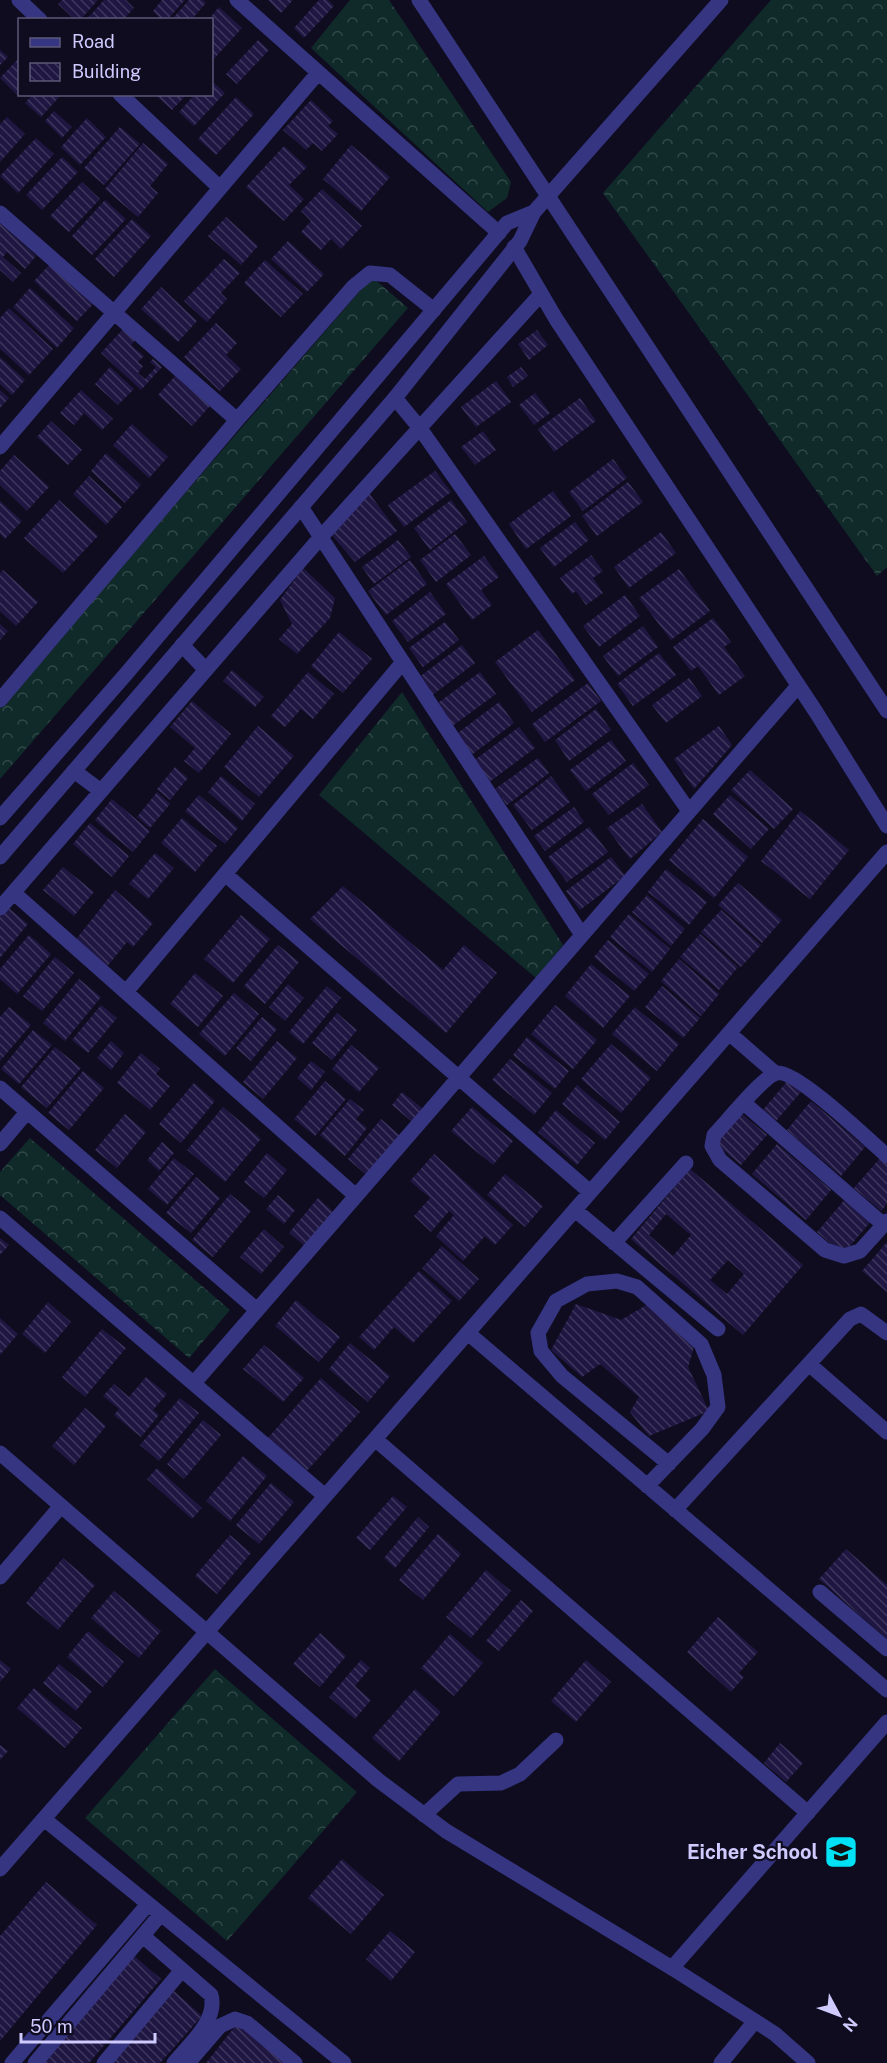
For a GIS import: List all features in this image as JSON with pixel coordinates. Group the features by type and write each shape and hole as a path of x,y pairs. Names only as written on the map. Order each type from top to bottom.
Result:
{"street":[{"path":"19,0 38,18"},
{"path":"237,0 499,233"},
{"path":"419,0 887,711"},
{"path":"0,857 395,398 514,247 534,212 721,0"},
{"path":"0,447 318,72"},
{"path":"122,96 220,188"},
{"path":"0,818 126,674 507,223 534,212"},
{"path":"0,213 237,420"},
{"path":"514,247 540,295 798,686 887,826"},
{"path":"0,700 237,420 354,286 370,273 390,275 434,310"},
{"path":"0,908 320,538 540,295"},
{"path":"395,398 419,427 689,811"},
{"path":"301,507 582,935"},
{"path":"182,645 206,670"},
{"path":"126,992 403,662"},
{"path":"194,1383 798,686"},
{"path":"74,771 101,791"},
{"path":"0,1869 887,852"},
{"path":"225,874 590,1192"},
{"path":"14,892 356,1196"},
{"path":"729,1033 775,1073 787,1074 805,1085 887,1156"},
{"path":"744,1103 885,1223 861,1251 844,1256 825,1250 720,1160 712,1146 714,1135 763,1082 775,1073"},
{"path":"0,1088 257,1310"},
{"path":"0,1144 27,1112"},
{"path":"614,1243 686,1163"},
{"path":"575,1210 718,1329"},
{"path":"0,1218 325,1496"},
{"path":"647,1486 669,1464 702,1429 718,1407 714,1376 701,1344 637,1287 617,1281 587,1284 556,1301 538,1333 541,1351 562,1376 669,1464"},
{"path":"675,1510 850,1319 861,1314 887,1333"},
{"path":"468,1333 887,1690"},
{"path":"809,1364 887,1432"},
{"path":"375,1439 808,1813"},
{"path":"0,1453 378,1780 446,1832 672,1968 775,2034 808,2063"},
{"path":"0,1576 61,1506"},
{"path":"820,1592 887,1649"},
{"path":"672,1968 887,1722"},
{"path":"424,1815 459,1784 501,1783 520,1774 556,1740"},
{"path":"44,1819 344,2063"},
{"path":"12,2063 148,1904"},
{"path":"35,2063 161,1914"},
{"path":"143,1936 211,1995 213,2004 211,2017 174,2063"},
{"path":"104,2063 182,1970"},
{"path":"188,2063 220,2026 235,2019 247,2023 296,2063"},
{"path":"721,2063 755,2021"}],"green space":[{"path":"350,0 389,0 511,182 507,198 488,212 311,48"},
{"path":"771,0 887,0 887,567 877,576 603,193"},
{"path":"372,277 408,308 0,779 0,707"},
{"path":"402,692 563,945 536,978 319,795"},
{"path":"30,1138 230,1310 189,1358 0,1195 0,1172"},
{"path":"215,1669 357,1792 227,1941 85,1818"}],"building":[{"path":"62,0 98,0 82,18 73,18 58,4"},
{"path":"104,0 126,0 134,8 125,18 88,18"},
{"path":"162,0 185,0 169,18 160,18 153,11"},
{"path":"189,0 203,0 206,3 193,18 173,18"},
{"path":"268,0 293,0 281,13"},
{"path":"319,0 328,0 334,6 304,38 294,28"},
{"path":"219,7 242,28 213,60 213,18 210,18"},
{"path":"258,40 269,50 237,84 226,74"},
{"path":"0,50 8,57 0,65"},
{"path":"18,59 18,94 0,78"},
{"path":"213,82 225,93 194,126 179,112 193,96 213,96"},
{"path":"31,96 60,96 41,117 25,103"},
{"path":"157,96 185,96 172,110"},
{"path":"236,97 254,114 216,155 198,139"},
{"path":"311,100 333,121 328,126 338,134 322,151 313,143 306,150 283,130"},
{"path":"54,111 72,127 62,138 45,121"},
{"path":"7,117 25,134 0,162 0,124"},
{"path":"87,118 106,137 80,165 61,147"},
{"path":"120,127 140,144 104,185 84,168"},
{"path":"36,138 54,154 18,193 0,176"},
{"path":"143,143 168,164 150,186 158,193 138,217 105,189"},
{"path":"351,145 390,177 361,211 323,179"},
{"path":"284,146 307,167 289,185 304,199 284,221 246,187"},
{"path":"62,157 78,172 42,210 26,195"},
{"path":"82,182 100,199 69,232 50,216"},
{"path":"322,189 362,226 341,249 331,239 321,250 301,232 311,221 301,211"},
{"path":"105,200 126,219 92,255 72,236"},
{"path":"226,217 258,246 241,265 208,236"},
{"path":"132,219 151,236 114,277 95,259"},
{"path":"0,223 36,256 25,269 7,252 3,257 21,273 13,282 0,270"},
{"path":"288,241 324,274 307,292 271,259"},
{"path":"224,259 240,273 221,293 227,299 207,322 184,301"},
{"path":"265,260 303,294 281,317 244,283"},
{"path":"53,261 96,301 77,321 34,281"},
{"path":"161,287 197,321 178,342 141,309"},
{"path":"30,288 74,328 57,348 13,307"},
{"path":"9,308 53,349 29,375 0,349 0,318"},
{"path":"216,323 237,343 226,355 241,369 220,391 184,357"},
{"path":"124,328 136,339 131,345 144,356 138,362 143,366 138,373 145,379 156,367 150,362 153,359 162,367 141,390 101,353"},
{"path":"537,330 548,345 529,360 518,344"},
{"path":"0,357 25,380 12,395 0,384"},
{"path":"110,367 134,389 118,405 95,384"},
{"path":"521,367 528,376 513,387 507,377"},
{"path":"176,375 210,406 192,426 158,395"},
{"path":"496,381 511,402 476,427 461,407"},
{"path":"0,390 9,398 0,408"},
{"path":"81,390 113,419 102,430 84,413 74,425 60,413"},
{"path":"535,393 550,413 534,425 519,405"},
{"path":"580,398 596,421 554,452 538,429"},
{"path":"51,421 82,450 68,465 37,437"},
{"path":"132,424 168,457 149,478 113,445"},
{"path":"483,431 496,450 475,465 461,447"},
{"path":"106,453 141,485 125,503 91,471"},
{"path":"14,455 49,487 27,511 0,485 0,471"},
{"path":"613,459 627,478 583,511 569,492"},
{"path":"435,471 451,492 404,527 388,505"},
{"path":"89,476 122,507 106,525 73,494"},
{"path":"628,482 643,502 597,536 582,516"},
{"path":"553,491 571,516 526,549 509,524"},
{"path":"369,493 397,531 355,562 329,532"},
{"path":"59,500 98,536 63,573 24,538"},
{"path":"451,500 467,522 430,550 414,528"},
{"path":"0,501 22,521 5,539 0,534"},
{"path":"575,522 589,540 554,567 540,548"},
{"path":"661,532 676,553 629,588 614,567"},
{"path":"455,534 471,555 436,582 420,560"},
{"path":"398,540 411,557 374,584 362,567"},
{"path":"591,555 603,571 593,578 603,593 586,605 576,591 572,594 560,578"},
{"path":"484,556 499,577 481,590 492,605 472,620 446,584"},
{"path":"410,560 427,584 386,615 368,591"},
{"path":"303,568 335,598 330,618 297,654 279,639 292,624 280,600"},
{"path":"679,569 710,611 671,640 639,598"},
{"path":"3,570 38,602 16,626 0,611 0,573"},
{"path":"430,592 446,614 408,642 392,621"},
{"path":"625,595 640,616 599,647 583,626"},
{"path":"713,618 731,642 724,647 745,676 719,695 698,666 691,671 673,647"},
{"path":"445,622 459,640 423,667 409,648"},
{"path":"0,624 8,631 0,640"},
{"path":"643,626 658,647 618,676 603,656"},
{"path":"538,630 575,680 532,712 495,662"},
{"path":"339,632 372,659 343,693 311,666"},
{"path":"462,645 475,663 431,696 418,678"},
{"path":"659,653 676,675 633,706 617,684"},
{"path":"232,670 264,697 255,707 223,681"},
{"path":"308,672 334,694 313,719 301,709 285,727 271,716"},
{"path":"480,672 496,694 451,727 435,705"},
{"path":"689,678 702,696 666,723 652,705"},
{"path":"588,683 601,701 545,742 532,724"},
{"path":"192,701 231,734 199,773 184,761 195,748 170,727"},
{"path":"499,702 514,723 470,756 455,735"},
{"path":"596,709 611,730 569,761 555,740"},
{"path":"258,726 294,756 259,797 224,767"},
{"path":"719,726 732,745 694,789 674,759"},
{"path":"519,727 535,748 488,783 472,762"},
{"path":"611,740 626,761 586,791 570,770"},
{"path":"538,758 549,773 507,805 495,789"},
{"path":"633,763 649,785 609,815 592,794"},
{"path":"175,767 188,778 170,800 157,789"},
{"path":"750,770 793,809 774,829 731,790"},
{"path":"221,776 255,804 242,821 208,792"},
{"path":"551,776 570,802 532,830 513,805"},
{"path":"157,792 170,804 150,828 137,817"},
{"path":"199,795 238,828 225,844 185,811"},
{"path":"730,795 769,829 751,849 713,814"},
{"path":"112,799 150,831 133,852 95,820"},
{"path":"642,804 662,832 630,859 607,828"},
{"path":"574,807 584,822 545,851 534,836"},
{"path":"800,811 849,850 810,899 761,861"},
{"path":"182,818 217,846 195,872 161,843"},
{"path":"703,819 748,857 714,898 669,860"},
{"path":"90,823 129,856 112,877 73,844"},
{"path":"589,827 608,852 567,882 548,857"},
{"path":"155,853 174,868 148,899 129,884"},
{"path":"611,857 625,876 580,910 566,891"},
{"path":"63,867 94,892 74,916 43,890"},
{"path":"666,869 707,902 689,925 648,892"},
{"path":"738,883 782,920 762,943 718,905"},
{"path":"343,886 443,970 464,945 497,973 446,1033 310,919"},
{"path":"115,890 153,923 133,947 127,942 105,969 74,942"},
{"path":"647,895 685,929 671,946 632,912"},
{"path":"6,906 28,924 0,958 0,913"},
{"path":"721,910 761,945 741,967 701,932"},
{"path":"629,914 670,949 652,972 610,937"},
{"path":"241,915 270,939 233,983 204,959"},
{"path":"700,934 738,967 719,990 680,957"},
{"path":"29,935 51,954 17,994 0,979 0,969"},
{"path":"608,940 649,974 634,991 594,957"},
{"path":"278,945 299,962 265,1004 244,986"},
{"path":"55,957 74,973 42,1011 23,996"},
{"path":"679,959 719,994 701,1016 661,981"},
{"path":"591,964 630,996 603,1028 565,996"},
{"path":"195,973 223,996 198,1027 170,1004"},
{"path":"79,979 101,997 65,1041 43,1023"},
{"path":"288,984 304,998 285,1021 269,1007"},
{"path":"327,986 341,998 303,1044 289,1032"},
{"path":"662,986 700,1018 683,1038 645,1007"},
{"path":"234,993 259,1014 225,1056 199,1034"},
{"path":"101,1005 117,1018 88,1053 72,1040"},
{"path":"555,1005 597,1040 573,1069 531,1034"},
{"path":"9,1007 31,1025 0,1061 0,1017"},
{"path":"635,1007 679,1044 657,1071 612,1034"},
{"path":"337,1013 357,1030 332,1060 312,1043"},
{"path":"262,1017 277,1029 251,1061 236,1048"},
{"path":"33,1030 52,1045 19,1084 1,1069"},
{"path":"527,1037 569,1071 555,1089 513,1055"},
{"path":"111,1041 124,1053 111,1070 97,1058"},
{"path":"277,1041 297,1058 263,1099 243,1082"},
{"path":"611,1044 651,1078 621,1113 581,1079"},
{"path":"351,1045 379,1068 359,1092 332,1069"},
{"path":"55,1047 81,1068 47,1108 21,1087"},
{"path":"141,1053 160,1069 156,1074 170,1086 150,1110 117,1083"},
{"path":"510,1059 552,1093 534,1115 492,1080"},
{"path":"311,1061 325,1072 311,1090 297,1078"},
{"path":"83,1071 104,1088 69,1130 48,1113"},
{"path":"788,1080 801,1092 776,1121 763,1110"},
{"path":"325,1081 346,1099 315,1136 294,1119"},
{"path":"194,1083 215,1101 181,1143 159,1124"},
{"path":"577,1085 620,1122 605,1140 562,1104"},
{"path":"402,1092 427,1112 416,1125 392,1105"},
{"path":"350,1099 364,1110 356,1119 367,1128 345,1156 320,1135"},
{"path":"811,1101 865,1147 841,1176 787,1130"},
{"path":"223,1107 261,1139 225,1182 187,1150"},
{"path":"472,1107 513,1141 493,1165 451,1131"},
{"path":"556,1110 595,1143 577,1165 538,1132"},
{"path":"741,1113 767,1135 741,1165 715,1143"},
{"path":"125,1114 146,1132 117,1168 95,1150"},
{"path":"381,1119 403,1138 370,1178 348,1159"},
{"path":"162,1142 174,1153 159,1171 147,1160"},
{"path":"777,1144 831,1190 806,1220 752,1174"},
{"path":"267,1153 287,1170 264,1198 244,1182"},
{"path":"434,1154 513,1225 495,1245 485,1236 463,1261 436,1236 454,1215 449,1211 431,1232 414,1216 430,1198 410,1181"},
{"path":"881,1157 887,1161 887,1204 881,1211 854,1188"},
{"path":"174,1158 194,1174 167,1205 148,1189"},
{"path":"690,1169 803,1265 743,1335 631,1239","holes":["666,1214 691,1235 673,1256 649,1235","728,1260 744,1274 727,1294 710,1280"]},
{"path":"505,1174 543,1206 525,1227 487,1195"},
{"path":"196,1177 220,1198 191,1233 166,1213"},
{"path":"230,1194 251,1211 213,1257 192,1240"},
{"path":"278,1195 295,1210 284,1224 266,1209"},
{"path":"847,1197 873,1219 843,1254 817,1232"},
{"path":"318,1198 335,1213 306,1247 289,1233"},
{"path":"264,1229 284,1247 261,1274 240,1257"},
{"path":"0,1238 9,1245 0,1255"},
{"path":"887,1242 887,1292 862,1271"},
{"path":"442,1246 479,1279 459,1301 422,1268"},
{"path":"419,1271 452,1301 413,1343 394,1327 374,1350 359,1337"},
{"path":"296,1300 340,1337 319,1362 275,1326"},
{"path":"48,1302 71,1322 45,1353 22,1334"},
{"path":"576,1304 621,1320 648,1304 694,1347 688,1367 709,1411 649,1436 630,1412 639,1397 600,1364 582,1377 551,1350"},
{"path":"0,1318 18,1334 0,1355"},
{"path":"102,1329 126,1348 85,1397 62,1377"},
{"path":"350,1343 390,1376 368,1402 329,1369"},
{"path":"264,1345 304,1378 283,1402 243,1369"},
{"path":"146,1377 167,1394 153,1410 159,1415 141,1437 114,1415 119,1409 103,1396 114,1384 129,1397"},
{"path":"321,1378 360,1412 305,1473 267,1439"},
{"path":"180,1398 199,1413 159,1461 140,1445"},
{"path":"85,1408 106,1426 74,1465 52,1446"},
{"path":"203,1420 221,1435 184,1479 167,1464"},
{"path":"243,1456 267,1476 230,1521 206,1501"},
{"path":"157,1468 202,1508 192,1519 147,1479"},
{"path":"271,1483 294,1502 259,1544 236,1525"},
{"path":"393,1496 407,1507 370,1550 356,1538"},
{"path":"418,1517 429,1527 395,1568 384,1558"},
{"path":"438,1534 461,1554 423,1600 399,1580"},
{"path":"230,1535 251,1553 217,1594 195,1576"},
{"path":"846,1549 887,1585 887,1639 819,1579"},
{"path":"63,1558 95,1585 58,1630 26,1603"},
{"path":"486,1570 511,1591 471,1638 446,1617"},
{"path":"114,1591 161,1631 139,1658 91,1618"},
{"path":"521,1600 533,1611 499,1651 486,1641"},
{"path":"718,1617 758,1652 739,1673 744,1677 731,1692 687,1652"},
{"path":"88,1631 124,1662 103,1687 67,1657"},
{"path":"320,1633 346,1656 320,1687 293,1664"},
{"path":"450,1634 483,1663 454,1696 421,1668"},
{"path":"0,1660 11,1669 0,1682"},
{"path":"361,1660 370,1668 355,1686 371,1700 355,1719 329,1697"},
{"path":"586,1660 611,1682 576,1722 551,1701"},
{"path":"59,1664 92,1691 76,1711 43,1683"},
{"path":"34,1688 82,1728 65,1748 17,1708"},
{"path":"415,1689 441,1712 399,1761 372,1738"},
{"path":"780,1743 803,1763 786,1782 764,1763"},
{"path":"0,1745 8,1751 0,1760"},
{"path":"342,1859 384,1895 351,1934 308,1898"},
{"path":"46,1882 97,1925 0,2041 0,1936"},
{"path":"390,1931 415,1952 391,1981 366,1959"},
{"path":"133,1955 161,1979 89,2063 40,2063"},
{"path":"174,1991 202,2016 160,2063 111,2063"},
{"path":"237,2024 286,2063 206,2063"}],"place":[{"name":"Eicher School","path":"841,1852"}]}
